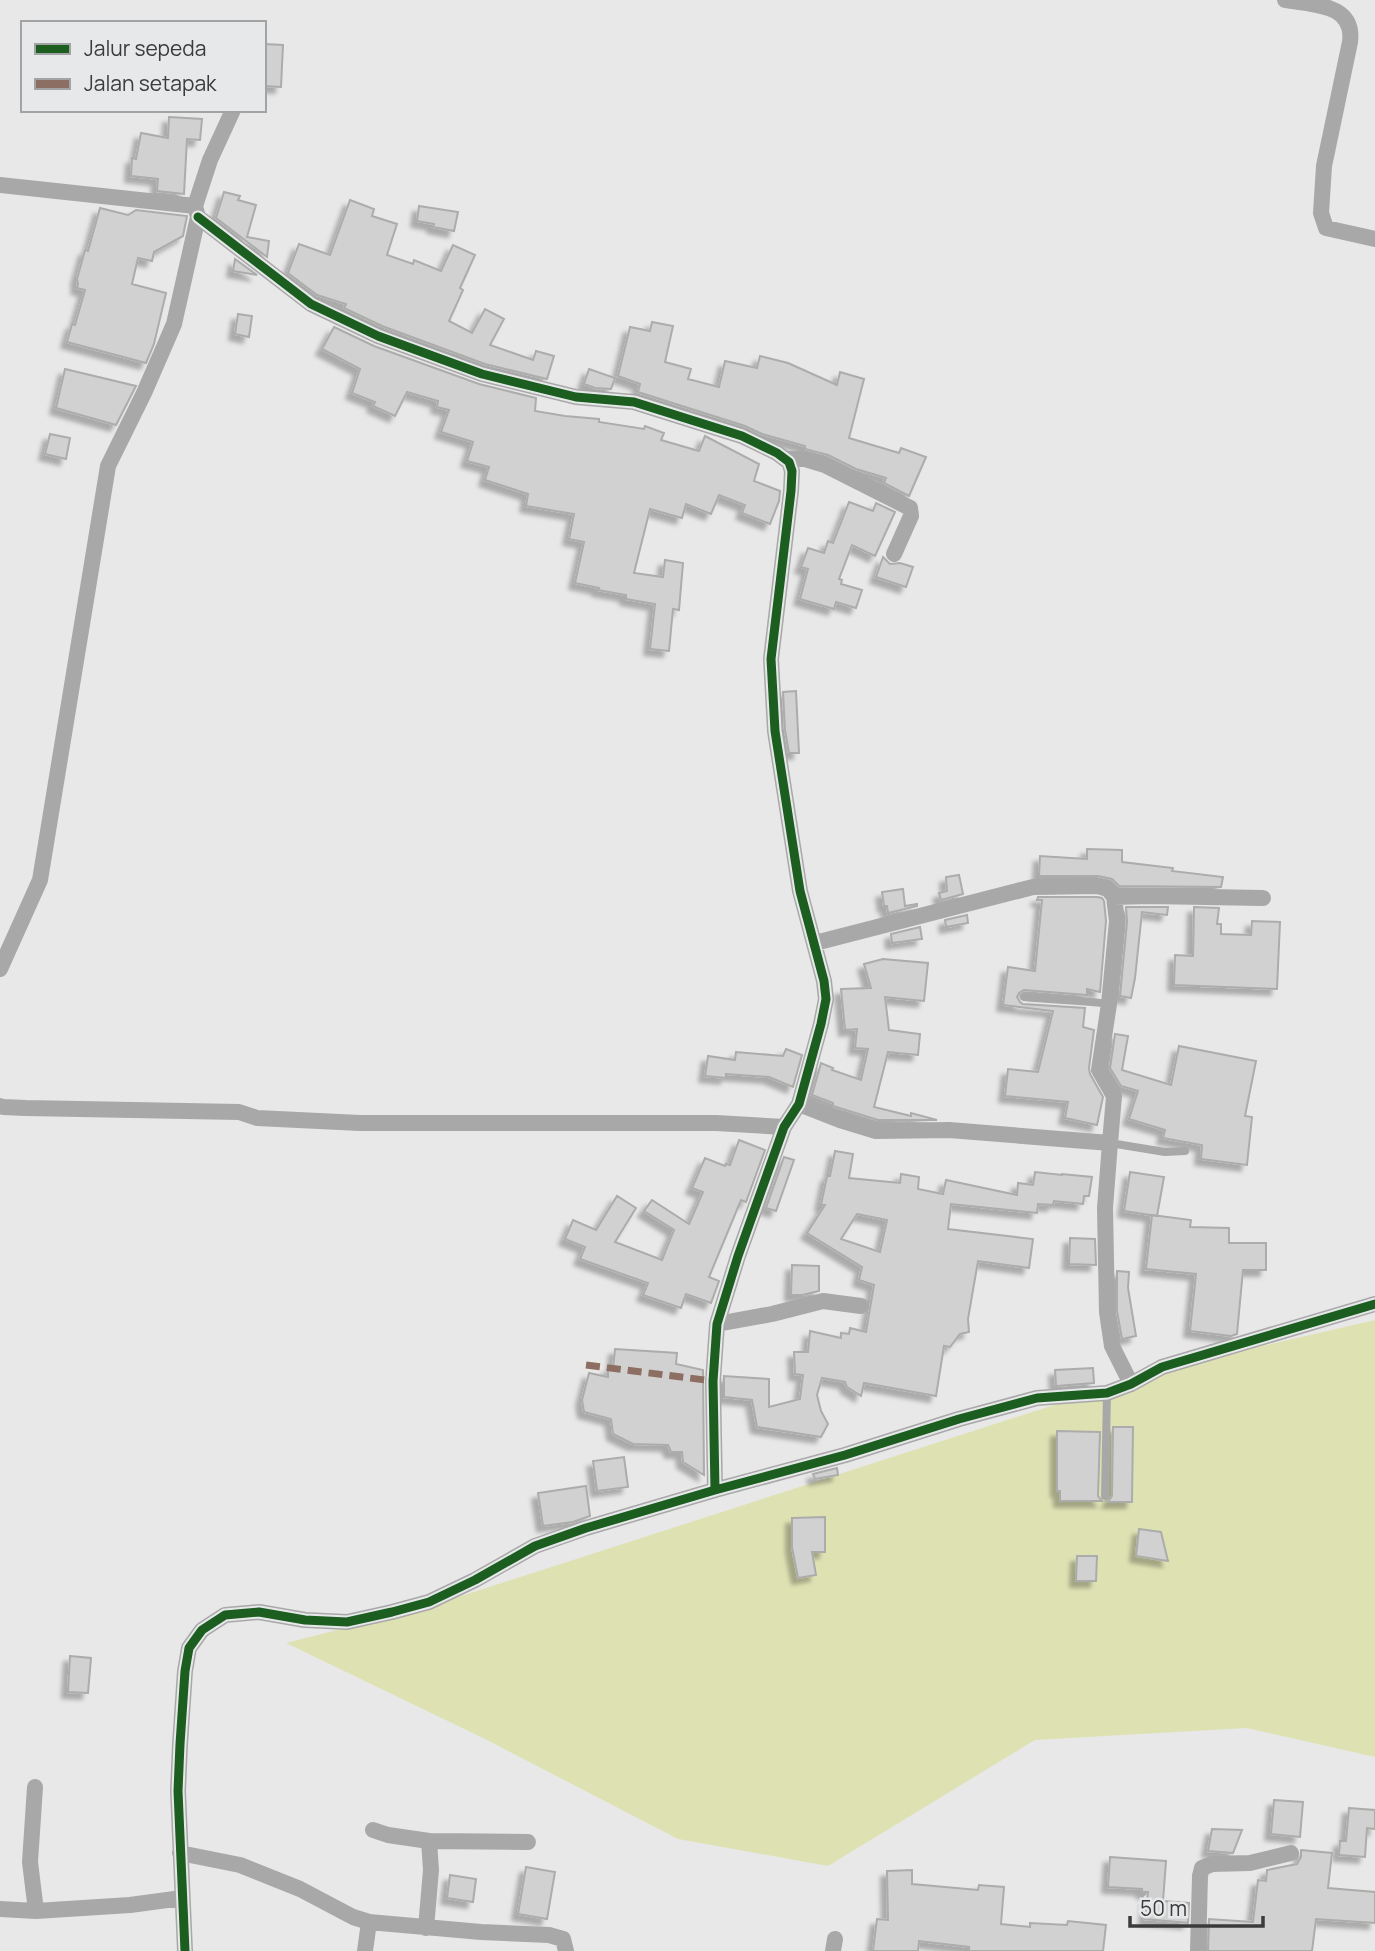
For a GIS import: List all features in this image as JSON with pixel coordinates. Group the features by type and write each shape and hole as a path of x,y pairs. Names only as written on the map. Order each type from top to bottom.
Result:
{"street":[{"path":"1285,0 1330,8 1339,12 1350,26 1350,41 1324,166 1321,213 1325,228 1375,239"},
{"path":"0,969 40,880 108,466 174,324 210,160 232,112"},
{"path":"0,185 197,211 311,304 378,336 482,374 576,397 619,399 651,406 742,436 778,453 789,463 792,471 791,491 771,659 775,731 800,891 815,943 826,999 799,1104 783,1127 717,1324 713,1381 715,1490"},
{"path":"785,459 805,459 825,466 910,508 912,512 909,522 894,554"},
{"path":"815,943 1033,887 1098,886 1108,889 1114,897 1117,921 1099,1070 1114,1096 1105,1208 1107,1312 1112,1346 1131,1384"},
{"path":"1114,897 1149,895 1263,898"},
{"path":"799,1104 876,1130 949,1130 1110,1143"},
{"path":"0,1106 239,1112 257,1118 360,1123 716,1123 783,1127"},
{"path":"717,1324 823,1301 861,1306"},
{"path":"185,1951 178,1791 185,1671 189,1648 202,1630 225,1615 260,1612 305,1620 347,1622 429,1602 535,1546 586,1528 1037,1398 1107,1393 1131,1384 1162,1367 1375,1304"},
{"path":"35,1787 30,1861 36,1911"},
{"path":"373,1830 429,1841 528,1842"},
{"path":"426,1928 429,1841"},
{"path":"180,1853 240,1865 300,1889 353,1917 369,1922 549,1935 563,1939 566,1951"},
{"path":"1198,1951 1199,1884 1202,1868 1207,1865 1250,1863 1292,1853"},
{"path":"0,1909 36,1911 130,1905 182,1898"},
{"path":"365,1951 369,1922"}],"lane":[{"path":"1024,997 1062,1001 1078,999 1109,1004"},
{"path":"1110,1143 1165,1152 1185,1151"},
{"path":"1105,1496 1107,1393"}],"green space":[{"path":"1375,1320 1375,1757 1247,1728 1035,1740 828,1866 678,1839 485,1739 286,1643 424,1608 1172,1367"}],"building":[{"path":"266,44 283,45 281,87 266,86"},
{"path":"169,117 202,119 200,140 187,139 184,194 157,191 158,179 131,176 132,158 136,159 141,133 168,138"},
{"path":"224,192 240,196 238,200 256,205 247,237 269,241 267,257 216,218"},
{"path":"350,200 374,209 372,216 397,224 387,255 413,264 414,260 441,271 453,245 475,255 449,321 472,333 485,309 504,319 490,345 533,360 536,351 554,356 547,379 485,364 382,326 344,308 346,304 317,295 288,273 299,244 330,255"},
{"path":"419,206 458,212 454,231 417,221"},
{"path":"100,208 128,215 136,210 187,216 183,236 154,252 152,261 138,258 132,284 166,293 154,344 146,363 67,342 85,290 77,288 77,279"},
{"path":"235,259 257,275 233,271"},
{"path":"238,314 252,316 249,337 235,334"},
{"path":"652,322 673,326 665,362 691,369 688,379 719,387 725,361 757,368 760,356 788,363 837,385 840,372 864,379 849,438 899,453 901,448 926,457 909,496 884,483 886,478 856,469 828,455 805,449 805,446 638,392 640,384 618,376 630,327 650,331"},
{"path":"334,327 374,346 479,384 536,398 535,411 599,419 599,422 644,429 645,426 664,433 661,440 699,451 705,436 759,464 754,481 780,491 770,524 742,513 745,505 719,495 711,514 686,504 682,518 650,509 634,573 663,577 665,560 683,563 679,610 673,609 669,651 650,649 655,604 626,599 626,595 575,583 584,542 569,539 574,514 526,506 528,494 485,480 489,467 467,461 473,442 441,432 449,410 437,407 438,401 407,392 395,416 373,406 375,402 352,393 360,369 322,349"},
{"path":"65,369 136,386 116,425 56,408"},
{"path":"589,369 615,378 611,389 584,384"},
{"path":"50,434 70,438 66,459 45,454"},
{"path":"849,502 873,511 876,503 895,512 875,556 852,545 839,579 842,580 841,584 862,590 856,608 836,602 834,609 800,599 808,569 801,567 808,548 824,553 828,541 833,543"},
{"path":"883,557 890,564 900,563 913,567 906,587 876,577"},
{"path":"796,691 799,753 789,753 783,692"},
{"path":"1087,849 1122,850 1122,862 1223,877 1221,887 1119,886 1112,879 1098,876 1039,876 1040,856 1087,859"},
{"path":"959,875 963,894 941,900 939,893 947,891 946,877"},
{"path":"903,889 905,906 917,906 888,913 882,892"},
{"path":"1038,897 1097,897 1104,901 1106,921 1100,992 1087,989 1087,995 1024,990 1017,997 1023,1004 1085,1008 1083,1027 1094,1030 1090,1074 1103,1097 1097,1125 1065,1118 1068,1102 1005,1096 1008,1069 1038,1072 1053,1011 1003,1005 1008,967 1035,971 1042,900 1037,900"},
{"path":"1126,907 1168,907 1167,915 1142,912 1131,998 1120,996"},
{"path":"1194,907 1219,908 1217,924 1221,924 1221,934 1251,935 1252,921 1280,922 1277,989 1174,985 1175,955 1193,956"},
{"path":"967,915 968,923 946,927 945,920"},
{"path":"920,927 922,939 892,943 891,934"},
{"path":"883,959 928,963 924,1001 885,997 889,1030 920,1034 918,1055 888,1052 874,1107 937,1120 878,1120 833,1106 833,1103 812,1095 821,1063 833,1068 832,1070 861,1080 868,1049 855,1048 857,1029 845,1030 841,989 871,988 864,964"},
{"path":"1115,1034 1128,1036 1122,1070 1171,1085 1179,1046 1256,1061 1245,1116 1252,1117 1247,1165 1201,1159 1202,1145 1163,1138 1165,1130 1129,1119 1138,1091 1121,1086 1110,1068"},
{"path":"786,1049 802,1055 793,1087 769,1077 726,1074 726,1078 705,1076 708,1056 735,1060 736,1052 783,1056"},
{"path":"739,1140 765,1150 746,1202 741,1200 709,1277 719,1281 711,1303 686,1294 681,1308 643,1295 648,1283 580,1259 585,1247 565,1239 573,1220 596,1230 617,1196 636,1208 615,1242 662,1260 674,1230 644,1211 652,1200 689,1224 703,1192 692,1188 705,1158 725,1166 730,1165"},
{"path":"835,1151 853,1154 849,1178 900,1183 901,1174 919,1177 918,1189 943,1194 946,1180 1017,1195 1018,1183 1033,1185 1035,1172 1092,1177 1089,1196 1084,1196 1083,1204 1054,1201 1053,1205 1038,1204 1037,1213 951,1204 948,1229 1033,1239 1029,1268 978,1261 968,1319 969,1332 960,1334 950,1347 944,1346 936,1396 864,1383 861,1396 847,1387 845,1382 822,1378 817,1395 828,1424 821,1437 757,1427 752,1400 724,1397 724,1376 769,1379 769,1407 800,1399 803,1375 795,1374 794,1352 808,1352 810,1331 841,1338 841,1333 849,1334 850,1328 866,1332 874,1285 859,1280 862,1267 807,1233 825,1205 821,1205 827,1176 830,1176","holes":["857,1214 887,1220 880,1252 841,1239"]},
{"path":"784,1157 794,1160 776,1211 766,1208"},
{"path":"1130,1172 1164,1177 1157,1216 1124,1211"},
{"path":"1152,1215 1191,1220 1190,1227 1229,1228 1229,1243 1266,1243 1266,1270 1243,1270 1237,1334 1231,1336 1190,1331 1196,1274 1146,1269"},
{"path":"1070,1238 1095,1239 1096,1265 1069,1264"},
{"path":"792,1265 819,1266 819,1291 791,1295"},
{"path":"1117,1271 1129,1272 1128,1288 1136,1336 1122,1339 1117,1311"},
{"path":"615,1349 677,1353 676,1364 703,1370 704,1475 683,1462 682,1452 671,1452 668,1445 633,1444 613,1434 611,1419 584,1412 582,1400 589,1373 608,1377 608,1368 613,1369"},
{"path":"1093,1368 1094,1383 1056,1386 1055,1370"},
{"path":"1113,1427 1133,1427 1132,1502 1108,1502 1112,1496"},
{"path":"1057,1431 1100,1432 1098,1496 1102,1501 1060,1501 1060,1491 1057,1491"},
{"path":"624,1457 628,1487 597,1491 593,1461"},
{"path":"837,1468 838,1475 815,1479 813,1474"},
{"path":"586,1486 590,1516 573,1522 543,1526 538,1493"},
{"path":"825,1517 825,1552 812,1552 816,1575 798,1578 792,1547 792,1518"},
{"path":"1139,1529 1161,1532 1168,1561 1136,1556"},
{"path":"1077,1556 1097,1556 1096,1581 1076,1581"},
{"path":"70,1656 91,1658 88,1693 68,1692"},
{"path":"1274,1800 1303,1802 1300,1837 1271,1834"},
{"path":"1349,1808 1375,1810 1375,1829 1367,1828 1365,1857 1339,1855 1340,1841 1346,1841"},
{"path":"1212,1829 1242,1830 1233,1853 1208,1851"},
{"path":"1301,1850 1332,1853 1328,1888 1375,1892 1375,1923 1316,1919 1312,1951 1208,1951 1209,1919 1253,1922 1258,1880 1266,1881 1267,1870 1297,1864"},
{"path":"1110,1857 1166,1861 1163,1901 1189,1903 1188,1923 1145,1919 1148,1892 1142,1892 1142,1889 1108,1887"},
{"path":"526,1867 555,1872 547,1919 518,1914"},
{"path":"912,1870 912,1884 978,1890 979,1885 1004,1887 1001,1924 1030,1927 1030,1923 1067,1925 1068,1921 1106,1925 1103,1951 969,1951 969,1947 919,1941 918,1951 873,1951 877,1919 888,1920 887,1871"},
{"path":"450,1875 476,1879 473,1902 447,1898"}],"marked path":[{"path":"586,1365 713,1381"}],"cycle path":[{"path":"198,217 311,304 378,336 482,374 576,397 634,402 742,436 789,462 792,471 791,491 771,659 775,731 800,891 824,981 826,999 799,1104 784,1127 717,1324 713,1381 715,1490"},
{"path":"185,1951 178,1791 185,1671 189,1648 202,1630 225,1615 259,1612 305,1620 347,1622 429,1602 535,1546 586,1528 1037,1398 1107,1393 1131,1384 1162,1367 1375,1304"}]}
